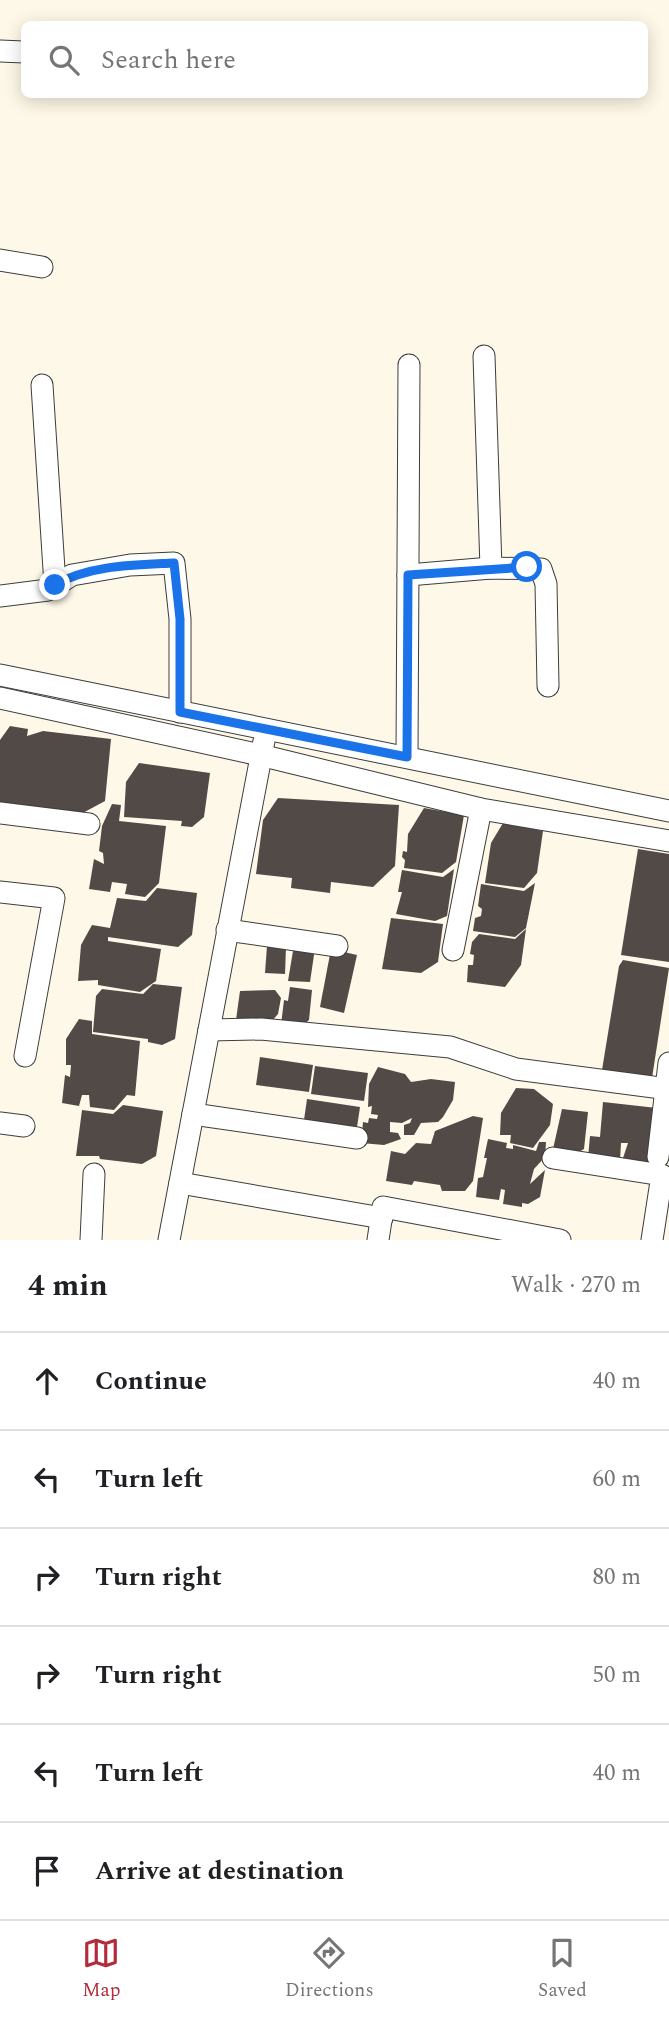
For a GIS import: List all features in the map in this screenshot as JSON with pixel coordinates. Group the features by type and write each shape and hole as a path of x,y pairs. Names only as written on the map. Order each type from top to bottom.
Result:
{"street":[{"path":"0,51 21,52"},
{"path":"0,260 42,267"},
{"path":"484,356 491,568"},
{"path":"407,757 409,365"},
{"path":"42,385 55,585"},
{"path":"0,596 48,590 72,575 130,565 174,563 180,619 180,712"},
{"path":"408,575 535,567 544,574 548,686"},
{"path":"0,675 669,811"},
{"path":"0,698 260,755 481,808 669,841"},
{"path":"169,1240 267,729"},
{"path":"453,950 481,808"},
{"path":"0,813 89,824"},
{"path":"0,892 54,898 25,1056"},
{"path":"227,930 337,946"},
{"path":"209,1030 261,1029 450,1047 516,1069 668,1088"},
{"path":"658,1157 669,1063"},
{"path":"193,1114 357,1138"},
{"path":"0,1123 24,1126"},
{"path":"553,1158 662,1175 652,1240"},
{"path":"91,1240 94,1174"},
{"path":"180,1183 382,1218"},
{"path":"377,1240 383,1207 560,1240"}],"building":[{"path":"10,726 28,729 27,736 43,731 111,739 105,801 79,815 0,804 0,740"},
{"path":"139,763 210,773 204,817 192,827 181,826 182,821 124,817 126,782"},
{"path":"278,798 399,805 395,866 373,887 331,882 330,893 291,888 292,878 256,874 263,820"},
{"path":"112,804 121,805 119,821 166,826 159,883 145,897 125,894 127,884 112,882 110,892 89,889 94,859 104,864 103,853 99,851 102,826"},
{"path":"424,808 464,815 456,862 442,873 404,868 405,860 402,857 403,851 407,852 408,834"},
{"path":"503,823 543,831 537,873 524,888 485,883 491,843"},
{"path":"638,849 669,854 669,962 621,955"},
{"path":"454,869 447,916 435,921 396,914 402,892 398,892 402,870 443,877"},
{"path":"535,883 526,928 515,937 473,931 475,918 481,916 482,909 478,906 481,884 524,891"},
{"path":"157,888 197,893 192,935 178,947 108,937 108,941 161,949 156,981 140,992 98,985 98,980 78,981 81,945 92,925 110,928 117,898 146,901"},
{"path":"391,918 443,924 438,962 421,973 382,969"},
{"path":"526,929 521,965 505,987 467,982 468,965 473,965 474,955 470,954 472,942 479,934 515,939"},
{"path":"294,945 315,948 310,982 288,981"},
{"path":"267,946 286,947 285,974 265,973"},
{"path":"331,949 357,955 344,1013 320,1007"},
{"path":"623,960 669,968 652,1078 602,1070 619,966"},
{"path":"153,984 182,987 175,1039 162,1045 148,1042 148,1039 93,1032 96,996 102,989 143,994"},
{"path":"290,987 312,990 309,1020 301,1027 281,1025 284,1000 288,1001"},
{"path":"275,990 281,998 278,1014 271,1022 236,1020 240,991"},
{"path":"79,1019 92,1021 92,1034 140,1041 135,1096 127,1095 114,1110 90,1107 89,1095 82,1095 79,1106 62,1103 65,1075 70,1077 71,1065 66,1065 66,1039"},
{"path":"260,1057 313,1065 309,1092 256,1085"},
{"path":"315,1066 368,1073 364,1101 311,1094"},
{"path":"378,1067 405,1074 411,1082 431,1079 455,1082 453,1100 443,1117 438,1122 421,1123 414,1135 404,1135 404,1125 410,1123 412,1118 402,1123 390,1122 390,1132 398,1133 401,1139 384,1145 361,1143 363,1122 368,1123 369,1118 377,1119 378,1115 371,1114 372,1106 368,1107 369,1084"},
{"path":"516,1088 534,1089 553,1104 550,1125 533,1148 510,1143 511,1135 500,1135 501,1113"},
{"path":"307,1099 360,1107 356,1134 303,1127"},
{"path":"603,1102 657,1108 652,1167 622,1161 628,1143 621,1143 620,1161 588,1158 590,1136 600,1137"},
{"path":"123,1105 163,1111 156,1156 142,1164 100,1159 99,1156 76,1156 82,1110 113,1114"},
{"path":"562,1109 588,1112 584,1149 577,1153 553,1149"},
{"path":"473,1116 483,1118 473,1181 465,1191 442,1191 440,1185 414,1181 412,1185 386,1181 391,1151 405,1154 416,1143 431,1144 435,1131"},
{"path":"488,1139 507,1143 506,1148 513,1149 513,1145 536,1151 539,1142 546,1142 545,1157 534,1169 530,1184 545,1170 540,1197 528,1204 522,1203 522,1207 503,1204 505,1190 501,1189 499,1200 476,1197 478,1178 483,1177 487,1158 484,1158"}],"route":[{"path":"55,585 72,575 130,565 174,563 180,619 180,712 407,757 408,575 527,567"}]}
